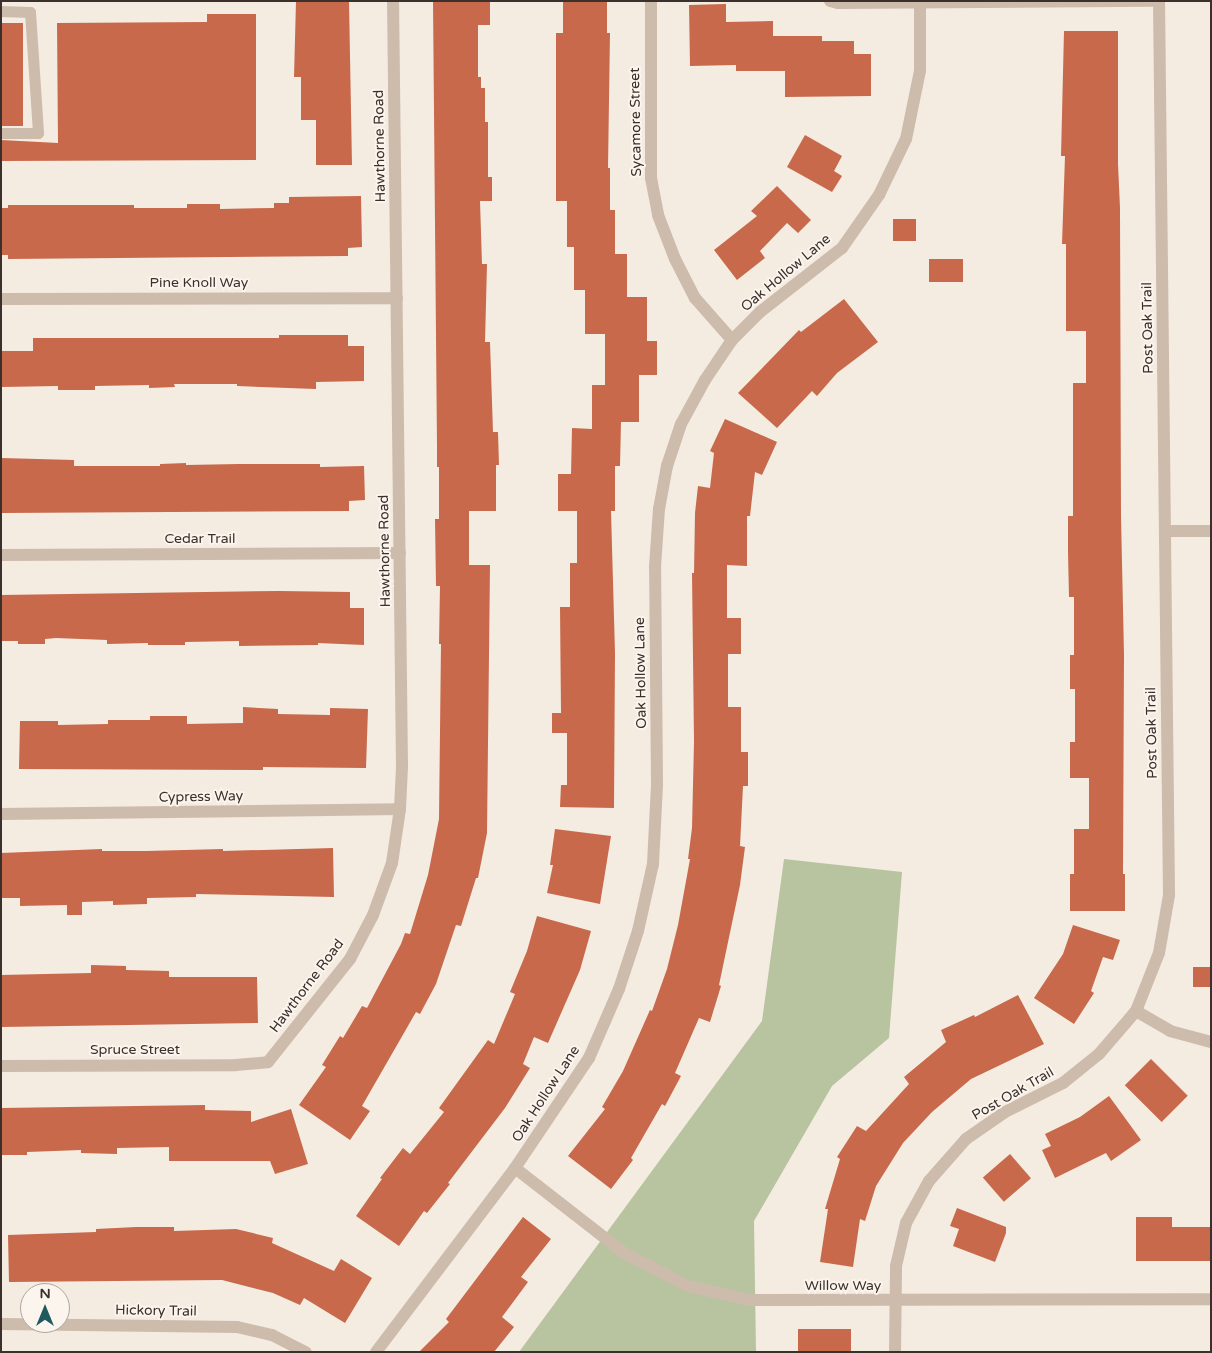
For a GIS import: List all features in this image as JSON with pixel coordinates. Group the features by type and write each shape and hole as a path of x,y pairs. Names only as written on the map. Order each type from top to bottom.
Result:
{"street":[{"name":"Hawthorne Road","path":"268,1062 350,959 373,915 392,863 400,809 400,553 393,1"},
{"name":"Sycamore Street","path":"650,1 651,178 658,215 675,259 694,298 732,340"},
{"path":"830,1 838,3 1152,1"},
{"name":"Post Oak Trail","path":"895,1352 896,1266 906,1223 929,1181 966,1139 1005,1112 1063,1083 1100,1054 1136,1011 1159,952 1169,895 1159,1"},
{"name":"Oak Hollow Lane","path":"376,1352 515,1168 589,1058 619,988 638,931 653,864 657,785 655,567 659,509 667,466 681,424 704,380 732,340 760,312 842,248 880,195 906,139 920,71 920,2"},
{"name":"Pine Knoll Way","path":"1,299 397,298"},
{"path":"1165,532 1211,531"},
{"name":"Cedar Trail","path":"1,556 400,553"},
{"name":"Cypress Way","path":"1,814 400,809"},
{"path":"1136,1011 1170,1031 1211,1042"},
{"name":"Spruce Street","path":"1,1066 236,1065 268,1062"},
{"name":"Willow Way","path":"515,1168 624,1253 688,1286 749,1300 1211,1299"},
{"name":"Hickory Trail","path":"1,1324 237,1327 272,1335 306,1352"}],"lane":[{"path":"1,12 30,12 38,132 1,132"}],"green space":[{"path":"784,859 902,872 889,1038 832,1086 754,1221 756,1352 519,1352 762,1021"}],"building":[{"path":"296,1 349,1 352,165 316,165 316,120 301,120 301,77 294,77"},
{"path":"433,1 490,1 490,25 478,25 478,77 481,77 481,88 485,88 485,122 488,122 488,177 492,177 492,201 480,201 482,264 487,264 485,342 490,342 493,432 498,432 499,465 496,465 496,511 469,511 469,565 490,565 487,833 478,878 476,878 461,926 456,925 436,984 420,1014 416,1012 362,1106 370,1111 350,1140 299,1105 326,1067 322,1065 340,1036 343,1038 362,1006 367,1008 405,933 410,934 428,875 439,819 441,644 439,644 440,586 436,586 435,519 439,519 439,467 437,467"},
{"path":"563,1 607,1 607,33 610,33 608,168 610,168 610,210 615,210 615,254 627,254 627,297 647,297 647,341 657,341 657,375 639,375 639,422 621,422 620,466 615,466 615,511 611,511 615,653 614,808 560,807 561,785 567,785 567,733 552,733 552,713 561,713 560,607 570,607 570,563 577,563 577,511 558,511 558,474 571,474 572,428 592,429 592,385 605,385 605,334 585,334 585,290 574,290 574,247 567,247 567,201 556,201 556,33 563,33"},
{"path":"726,4 726,22 773,21 773,36 822,36 822,41 854,41 854,54 871,54 871,96 785,97 785,71 736,71 736,65 690,66 689,5"},
{"path":"207,14 256,14 256,160 1,161 1,140 58,143 57,23 207,22"},
{"path":"1,23 23,23 23,126 1,126"},
{"path":"1064,31 1118,31 1121,516 1124,655 1123,874 1125,874 1125,911 1070,911 1070,874 1074,874 1074,829 1089,829 1089,778 1070,778 1070,742 1075,742 1075,689 1070,689 1070,655 1074,655 1074,597 1069,597 1068,552 1068,516 1073,516 1073,383 1086,383 1086,331 1066,331 1066,244 1062,244 1065,156 1061,156"},
{"path":"805,135 842,156 834,171 842,176 832,192 787,167"},
{"path":"777,186 811,220 798,233 787,223 760,251 765,258 737,280 714,250 757,216 751,211"},
{"path":"361,196 362,247 348,248 348,256 8,259 8,255 1,255 1,208 8,208 8,205 134,205 134,208 187,208 187,204 220,204 220,209 274,208 274,203 289,203 289,197"},
{"path":"893,219 916,219 916,241 893,241"},
{"path":"929,259 963,259 963,282 929,282"},
{"path":"844,299 878,342 837,373 817,396 812,391 777,428 738,393 799,330 801,332"},
{"path":"279,335 348,335 348,346 364,346 364,381 316,382 316,389 237,386 237,384 174,384 175,387 149,388 149,385 95,386 95,390 58,390 58,386 1,387 1,351 33,351 33,338 279,338"},
{"path":"725,419 777,442 762,475 755,472 750,516 747,516 747,566 727,565 727,618 741,618 741,654 728,654 728,707 741,707 741,752 748,752 748,786 743,786 740,846 745,847 740,885 719,985 721,986 710,1022 699,1018 675,1073 681,1076 665,1106 662,1104 631,1158 633,1160 611,1189 568,1156 605,1109 602,1107 623,1071 650,1010 652,1011 667,969 678,925 690,859 688,859 692,828 694,742 692,573 694,573 695,513 698,486 710,488 714,453 710,451"},
{"path":"1,458 74,460 74,466 160,466 160,464 186,463 186,465 320,464 320,467 364,466 365,500 349,501 349,511 1,513"},
{"path":"279,591 350,592 350,608 364,608 364,645 318,643 318,645 239,646 239,641 185,642 185,645 148,645 148,643 107,644 107,640 56,638 45,639 45,644 18,644 18,641 1,641 1,595"},
{"path":"243,707 278,709 278,714 330,715 330,708 368,709 366,768 263,767 263,770 19,769 20,721 58,721 58,725 108,724 108,720 150,720 150,716 187,716 187,724 243,723"},
{"path":"555,829 611,836 600,904 547,893 553,865 550,865"},
{"path":"333,848 334,897 196,894 196,897 147,898 147,904 113,905 113,901 82,902 82,915 67,915 67,905 20,906 20,898 1,898 1,853 102,849 102,851 146,851 223,849 223,851"},
{"path":"537,916 591,931 580,970 548,1043 534,1037 523,1064 530,1068 505,1108 448,1183 450,1184 427,1213 424,1211 399,1246 356,1216 382,1179 380,1178 403,1148 410,1154 444,1112 439,1108 488,1040 494,1044 515,994 510,992 527,951"},
{"path":"1073,925 1120,940 1113,960 1103,957 1091,991 1094,993 1074,1024 1034,998 1063,954"},
{"path":"91,965 126,966 126,970 169,971 169,977 257,977 258,1023 1,1027 1,975 91,973"},
{"path":"1193,967 1211,967 1211,987 1193,987"},
{"path":"1018,995 1044,1044 971,1079 932,1112 903,1143 876,1186 865,1221 860,1219 853,1267 820,1262 828,1209 825,1209 840,1159 837,1157 857,1126 866,1131 909,1084 904,1077 946,1042 941,1030 974,1015 975,1017"},
{"path":"1151,1059 1188,1096 1162,1122 1125,1085"},
{"path":"1109,1096 1141,1140 1111,1161 1106,1153 1055,1178 1042,1150 1051,1146 1045,1134 1080,1117"},
{"path":"205,1105 205,1110 251,1111 251,1122 291,1109 308,1164 275,1174 270,1161 169,1161 169,1147 117,1148 117,1154 81,1153 81,1150 27,1152 27,1155 1,1155 1,1108"},
{"path":"1010,1154 1031,1178 1004,1202 983,1178"},
{"path":"957,1208 1006,1227 1006,1233 995,1262 953,1246 959,1229 950,1226"},
{"path":"523,1217 551,1239 521,1277 528,1282 502,1317 514,1327 494,1352 419,1352 449,1322 446,1319"},
{"path":"1136,1217 1172,1217 1172,1227 1211,1227 1211,1261 1136,1261"},
{"path":"174,1227 174,1231 236,1229 273,1238 272,1243 334,1271 341,1259 372,1278 345,1323 304,1298 300,1305 273,1293 222,1280 9,1282 8,1235 96,1232 96,1229"},
{"path":"798,1329 851,1329 851,1352 798,1352"}]}
